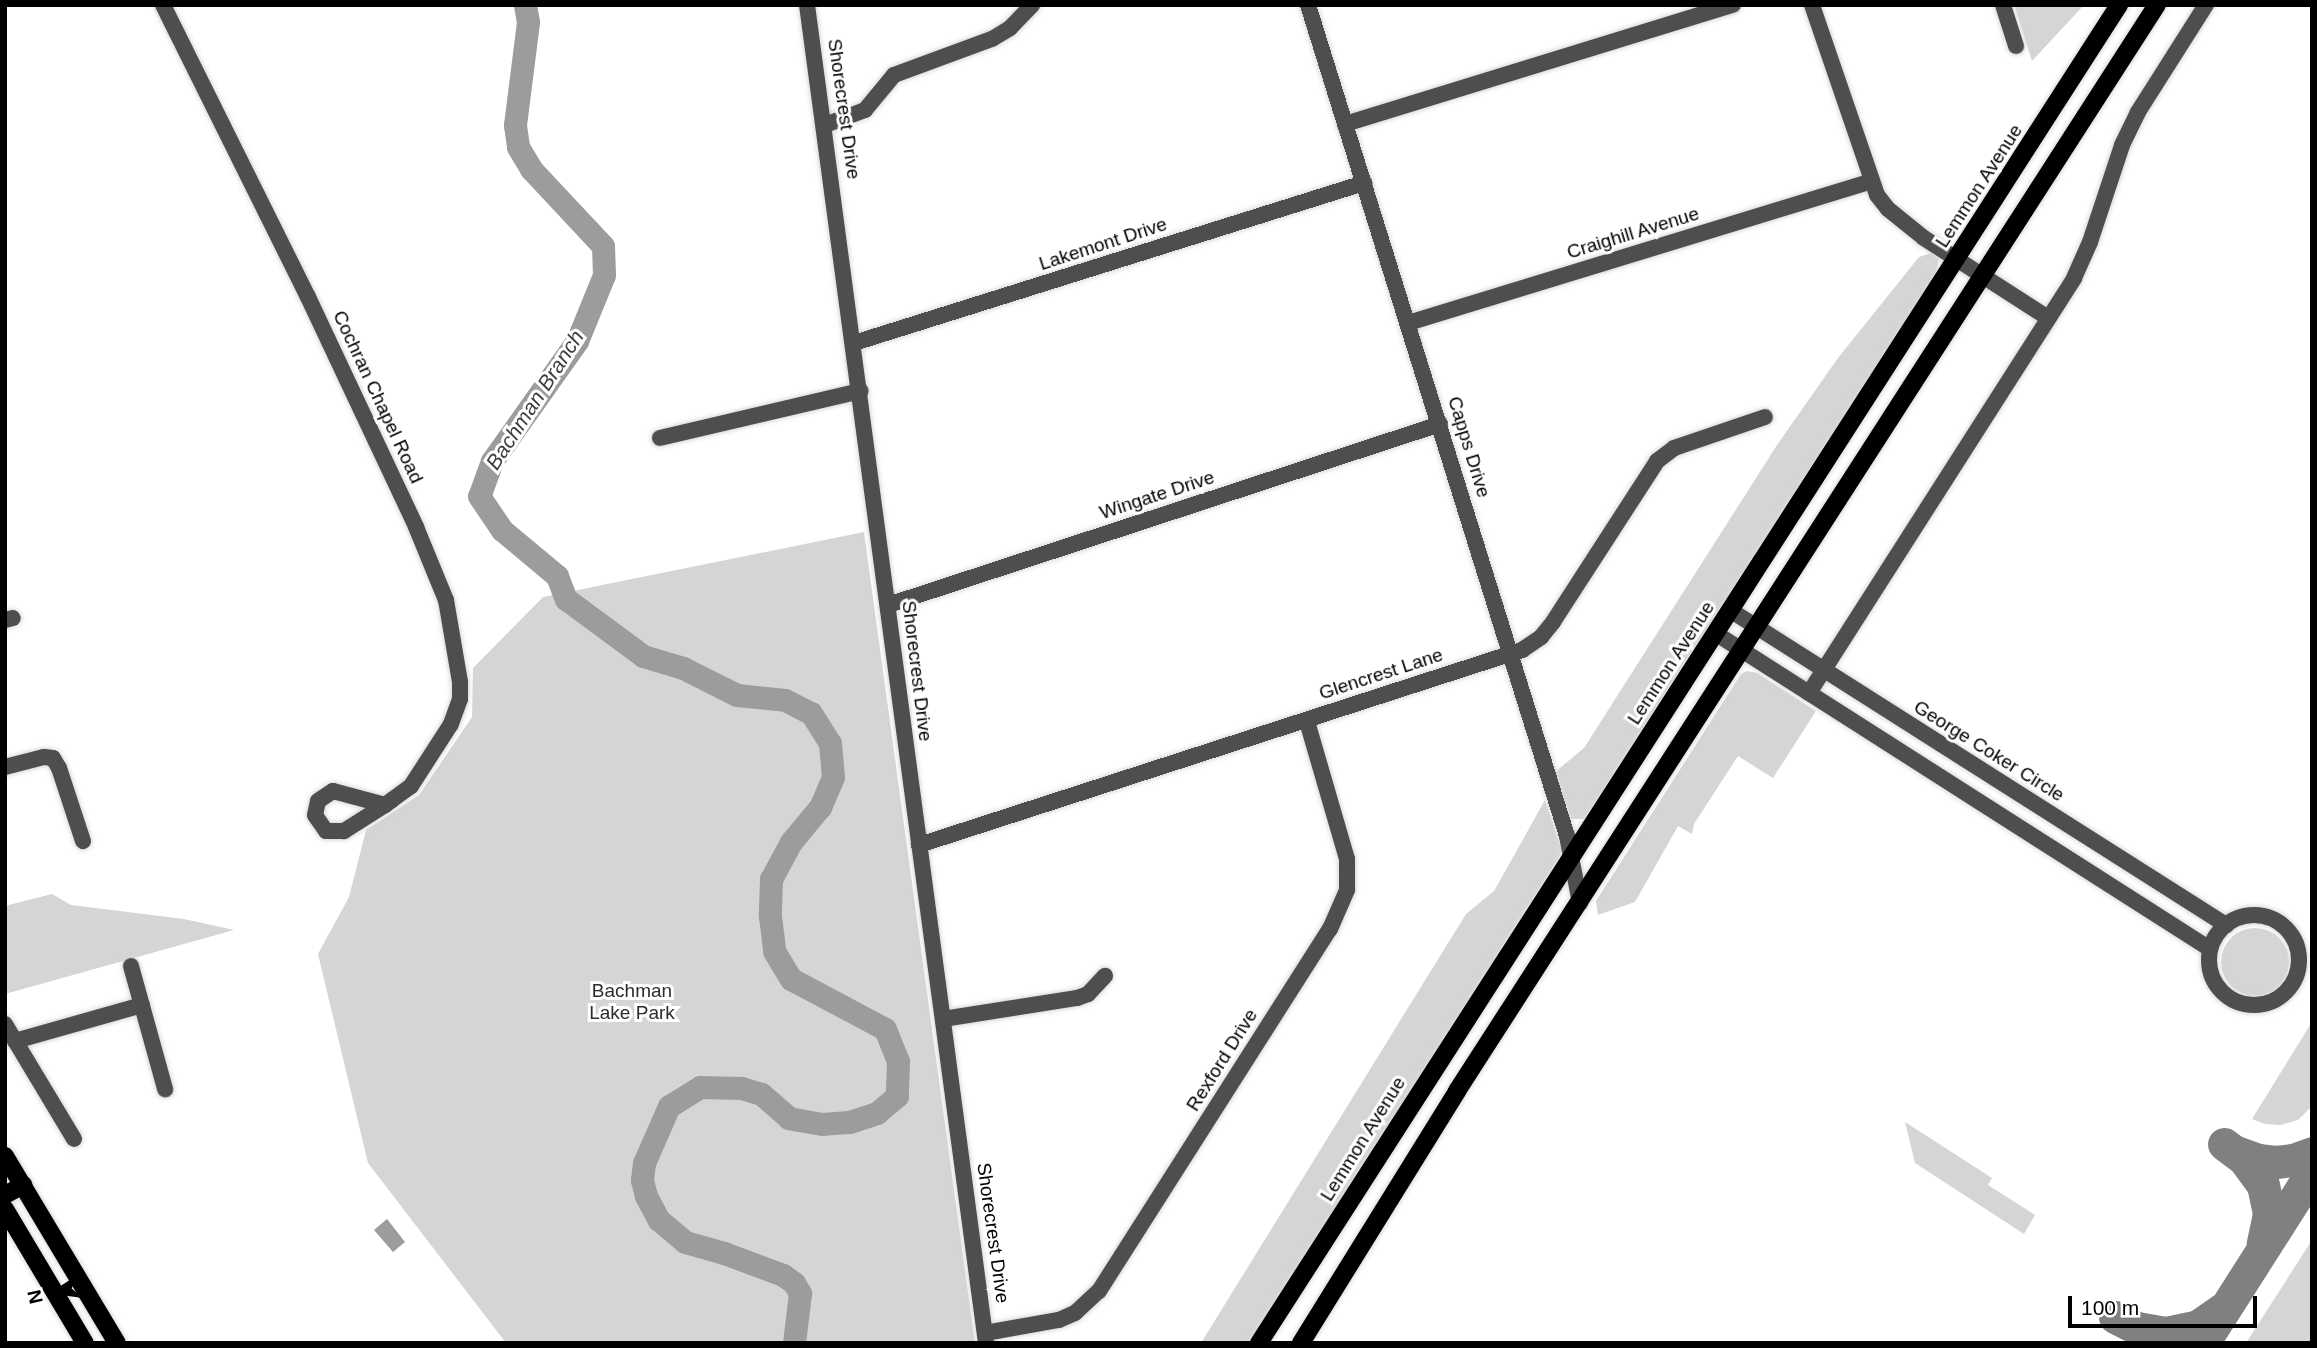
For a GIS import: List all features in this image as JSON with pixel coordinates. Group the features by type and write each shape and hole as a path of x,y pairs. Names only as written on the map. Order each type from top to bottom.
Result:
{"main road":[{"name":"Lemmon Avenue","path":"1259,1343 2119,5"},
{"path":"1301,1343 1457,1091 2157,5"},
{"path":"1429,1075 1457,1091"},
{"path":"5,1156 117,1343"},
{"path":"5,1195 23,1185"},
{"path":"5,1209 85,1343"}],"street":[{"name":"Cochran Chapel Road","path":"163,5 308,297 416,527 446,600 460,682 457,712 411,786 385,805"},
{"name":"Shorecrest Drive","path":"807,5 861,391 986,1338"},
{"path":"825,125 865,110 894,75 992,39 1010,28 1032,5"},
{"name":"Capps Drive","path":"1308,5 1573,857 1580,903"},
{"path":"1345,124 1733,5"},
{"path":"1812,5 1870,182 1888,209 1902,222 2048,318"},
{"path":"2003,5 2016,46"},
{"path":"1809,693 2074,278 2090,242 2122,145 2206,5"},
{"name":"Craighill Avenue","path":"1408,323 1870,182"},
{"name":"Lakemont Drive","path":"854,343 1364,183"},
{"path":"660,438 861,391"},
{"name":"Glencrest Lane","path":"919,845 1307,721 1530,646 1553,622 1657,461 1674,448 1765,417"},
{"name":"Wingate Drive","path":"888,606 1440,424"},
{"name":"George Coker Circle","path":"1730,610 2226,925"},
{"path":"1715,633 2210,949"},
{"name":"Rexford Drive","path":"986,1338 1059,1320 1075,1313 1100,1291 1330,929 1347,890 1347,859 1307,721"},
{"path":"5,766 44,757 53,758 59,768 83,841"},
{"path":"1989,809 2004,785"},
{"path":"2056,852 2071,828"},
{"path":"2157,915 2172,890"},
{"path":"2254,915 2282,925 2293,936 2299,952 2296,977 2290,988 2268,1003 2252,1005 2238,1002 2217,984 2209,962 2210,949 2226,925 2254,915"},
{"path":"131,966 164,1089"},
{"path":"943,1019 1077,998 1088,994 1105,976"},
{"path":"15,1041 142,1005"},
{"path":"5,1024 74,1139"}],"green space":[{"path":"2014,5 2084,5 2032,61"},
{"path":"1931,253 1939,259 1936,273 1584,819 1571,819 1555,772 1584,748 1777,445 1838,358 1919,257"},
{"name":"Bachman Lake Park","path":"864,532 975,1343 506,1343 368,1163 318,954 349,897 366,830 419,795 472,717 473,668 543,597"},
{"path":"1747,671 1757,673 1816,711 1773,778 1738,756 1694,824 1692,834 1678,826 1635,902 1598,915 1596,901 1741,674"},
{"path":"1545,800 1562,851 1558,859 1249,1343 1201,1343 1466,914 1494,891"},
{"path":"52,894 71,905 184,919 234,930 5,994 5,906"},
{"path":"2255,928 2268,931 2279,938 2286,949 2289,962 2286,975 2279,986 2268,993 2255,996 2242,993 2231,986 2224,975 2221,962 2224,949 2231,938 2242,931"},
{"path":"2312,1022 2312,1106 2298,1120 2281,1125 2265,1124 2252,1119"},
{"path":"1905,1122 1992,1178 1988,1185 2035,1215 2024,1234 1915,1163"},
{"path":"2312,1240 2312,1343 2246,1343"}],"shaded area":[{"path":"387,1219 405,1242 393,1252 374,1230"}],"waterway":[{"name":"Bachman Branch","path":"525,5 528,22 515,125 518,147 531,169 603,246 604,275 577,341 492,461 479,496 502,530 557,576 566,599 643,656 683,668 737,695 785,700 811,713 830,743 833,777 820,807 791,842 771,879 770,916 774,951 791,979 885,1029 898,1061 897,1096 877,1113 849,1122 822,1124 789,1118 761,1094 741,1088 700,1087 669,1106 644,1163 642,1180 646,1196 659,1220 685,1242 783,1275 794,1283 800,1293 794,1343"}],"taxiway":[{"path":"2224,1144 2244,1159 2263,1185 2269,1214 2263,1243"},
{"path":"2236,1152 2258,1160 2276,1162 2293,1160 2312,1153"},
{"path":"2203,1343 2312,1172"},
{"path":"2115,1317 2137,1328 2166,1333 2198,1326 2221,1310"}]}
